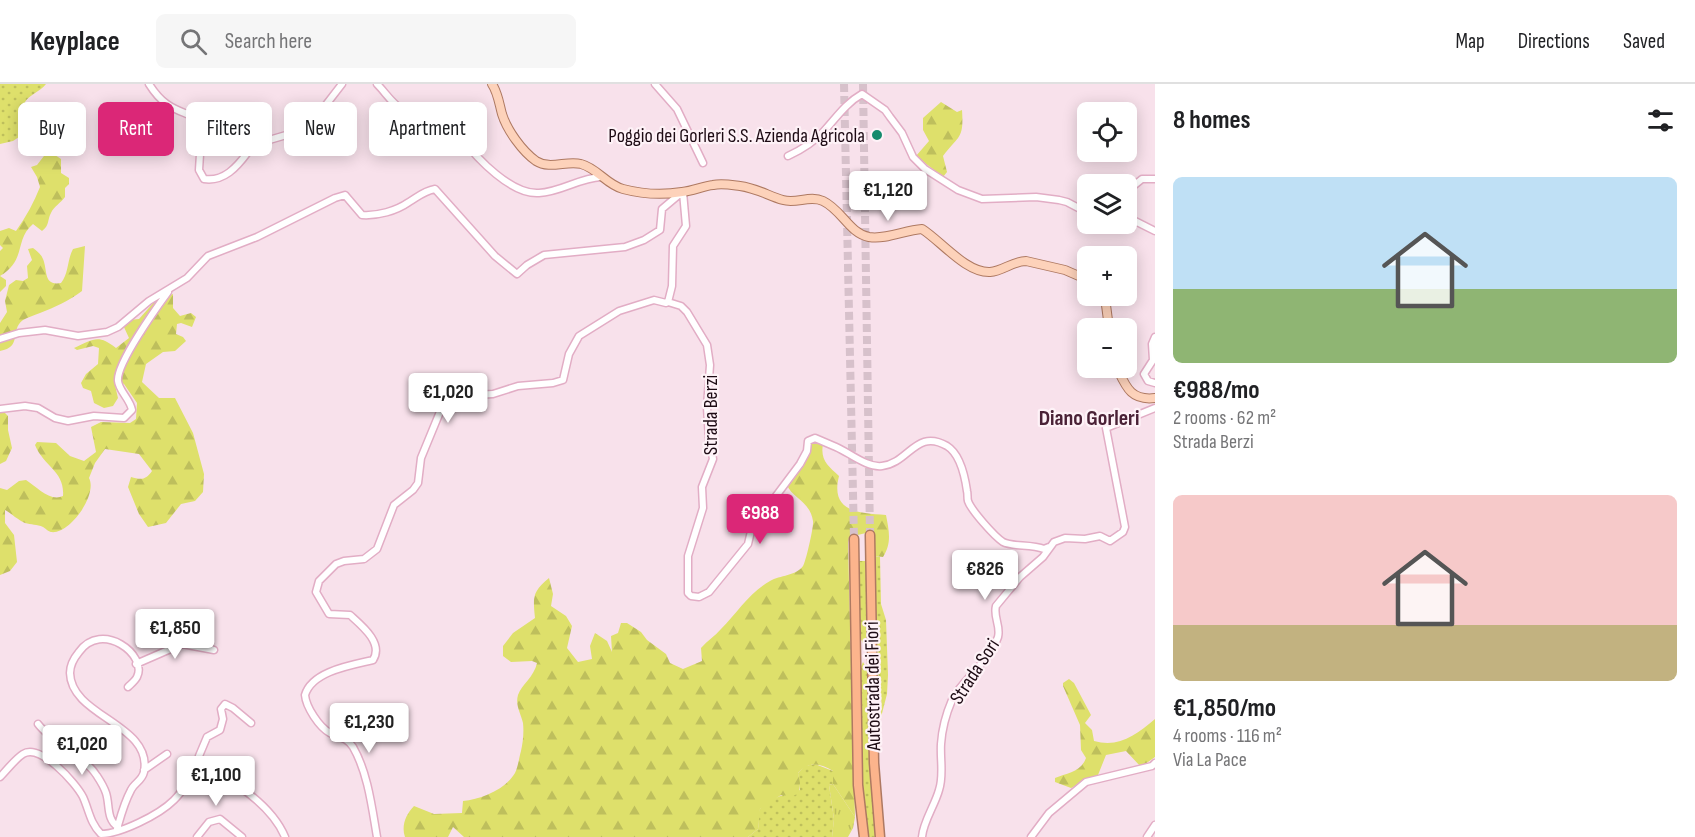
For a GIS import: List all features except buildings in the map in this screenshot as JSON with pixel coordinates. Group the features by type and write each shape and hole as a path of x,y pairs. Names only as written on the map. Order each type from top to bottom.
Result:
{"highway":[{"name":"Autostrada dei Fiori","path":"870,535 874,763 880,837"},
{"name":"Autostrada dei Fiori","path":"854,539 858,774 864,837"}],"main road":[{"path":"492,84 508,126 535,160 552,165 580,163 623,189 650,193 682,192 713,184 750,188 785,201 811,198 834,207 856,233 876,238 922,229 961,260 981,271 993,272 1026,261 1065,270 1077,275"},
{"path":"1122,378 1133,394 1139,398 1155,398"}],"street":[{"path":"149,84 156,95 170,108 200,119 211,127 200,154 199,170 204,179 215,180 238,166 248,152 243,136 246,133 249,133 259,143 293,133 306,121 315,119 342,84"},
{"path":"377,84 393,102 406,112 442,118 453,123 463,140 481,159 506,183 519,189 536,194 556,190 588,178 601,177"},
{"path":"655,84 677,109 703,163"},
{"path":"788,156 804,148 822,134 838,114 862,94 880,106 890,117 902,133 913,157 925,169 958,190 982,199 1035,197 1059,200 1077,207"},
{"path":"1137,183 1143,178 1155,179"},
{"path":"0,339 19,333 45,330 78,336 107,332 118,327 149,301 187,278 208,256 257,237 345,195 362,215 373,216 408,203 426,190 435,189 495,256 517,274 544,255 609,250 644,240 660,230 662,209 682,192"},
{"path":"377,837 359,760 349,742 326,731 306,702 305,695 311,684 341,667 375,657 374,642 364,628 347,613 329,614 316,592 317,584 336,564 364,559 377,549 383,538 392,508 418,483 421,458 444,404 457,396 493,394 518,386 563,380 569,354 579,336 619,311 654,300 668,302 671,291 673,246 686,226 682,192"},
{"path":"1137,222 1155,231"},
{"path":"0,409 25,406 38,408 55,418 68,421 94,416 124,418 132,410 127,396 118,383 119,371 149,319 171,288"},
{"name":"Strada Berzi","path":"668,302 681,306 687,312 707,345 710,365 707,407 713,459 702,487 704,508 688,556 688,592 691,596 699,597 709,592 748,544 757,516 773,500 800,464 807,452 808,441 815,438 876,466 891,465 921,441 934,441 947,446 954,451 960,462 968,501 979,519 1004,543 1027,544 1044,549 1049,547"},
{"path":"1155,337 1152,344 1153,360 1144,374 1148,381 1155,382"},
{"path":"1049,547 1054,542 1065,538 1085,539 1100,536 1110,541 1123,532 1125,527 1106,428 1155,408"},
{"name":"Strada Sori","path":"922,837 922,831 935,804 940,787 941,745 945,717 952,700 981,665 997,639 999,630 996,606 1049,547"},
{"path":"0,777 24,753 42,755 60,769 79,791 95,828 101,834 112,833 118,828 124,804 132,786 140,781 144,770 143,756 140,748 126,732 81,699 70,672 73,662 81,650 98,639 109,639 130,650 136,664 138,676 128,687"},
{"path":"136,664 182,644 214,650"},
{"path":"195,777 199,756 207,737 220,730 223,719 221,709 225,704 251,723"},
{"path":"38,724 44,732 81,760 96,775 106,794 111,820 118,828 125,828 153,815 173,801 183,788 205,770 214,771 224,777 263,805 281,828 285,837"},
{"path":"144,770 167,754"},
{"path":"1031,837 1049,813 1086,782 1152,766 1155,763"},
{"path":"197,837 209,822 220,819 242,837"},
{"path":"1147,837 1155,825"}],"green space":[{"path":"0,84 46,84 25,102 18,102 18,138 0,144"},
{"path":"941,102 957,112 962,110 961,132 943,156 947,172 943,177 916,156 929,141 923,130 923,118"},
{"path":"44,156 56,156 61,159 61,173 69,178 69,184 65,188 65,197 52,211 45,229 42,231 33,224 27,230 17,257 8,270 0,276 0,251 3,248 0,245 0,231 9,228 16,231 40,187 31,167 37,165"},
{"path":"85,246 82,291 62,304 23,320 19,324 14,342 7,349 0,351 0,323 7,312 5,301 9,285 16,280 23,281 28,278 27,266 32,260 28,249 33,248 40,254 49,280 61,283 73,249"},
{"path":"0,276 6,280 6,286 0,292"},
{"path":"173,294 173,308 180,316 191,313 196,317 192,327 177,324 176,334 186,341 175,351 163,352 146,364 142,382 159,398 175,398 193,433 204,474 203,492 195,501 181,504 166,523 148,527 139,514 128,487 131,477 143,478 152,471 139,454 105,449 95,463 89,478 91,485 86,503 66,527 50,532 41,526 25,523 5,510 5,523 14,535 17,562 10,571 0,575 0,488 7,490 19,481 26,480 48,495 63,496 61,481 43,459 35,445 37,442 56,443 70,456 84,461 96,452 91,427 101,422 130,423 136,419 137,403 124,384 116,380 114,381 118,398 113,406 104,408 94,403 91,391 83,388 81,383 86,374 98,364 99,348 93,346 77,350 74,348 100,339 116,348 129,338 123,325 129,320 139,319 155,301"},
{"path":"4,412 8,416 12,448 6,461 0,464 0,413"},
{"path":"812,442 823,444 824,459 839,476 837,488 843,504 856,511 886,515 889,532 888,547 883,557 875,556 874,533 849,537 848,543 855,817 833,784 833,771 815,764 806,766 798,773 799,793 793,796 781,795 760,809 758,829 748,837 464,837 453,827 448,837 405,837 405,820 414,806 434,814 462,813 463,801 492,793 511,779 515,773 523,733 523,723 517,702 518,695 537,663 532,661 511,662 503,656 503,646 513,633 535,618 535,595 543,583 549,578 553,594 551,606 566,616 572,626 567,648 578,662 592,659 590,646 595,633 607,641 612,652 611,636 618,633 621,623 627,623 641,632 647,640 666,654 670,663 683,669 702,661 701,648 719,632 756,591 770,581 796,572 803,566 810,544 813,521 805,504 787,485 808,453"},
{"path":"875,556 880,557 881,604 886,620 888,675 887,694 878,729 882,701 876,671"},
{"path":"856,561 867,561 868,634 863,643 858,634"},
{"path":"863,662 868,671 871,776 877,837 867,837 862,797 859,671"},
{"path":"1069,679 1074,683 1091,715 1085,723 1092,730 1094,741 1111,743 1127,739 1155,719 1155,757 1141,767 1126,751 1106,755 1098,775 1071,788 1055,782 1055,778 1081,766 1086,758 1081,750 1080,725 1063,686 1063,683"},
{"path":"815,764 833,771 833,784 829,785 834,819 832,837 748,837 758,829 760,809 763,805 800,790 798,773 805,766"},
{"path":"833,784 855,817 848,837 832,837 834,819 829,785"}],"tunnel":[{"path":"844,84 854,539"},
{"path":"863,84 870,535"}],"place":[{"name":"Poggio dei Gorleri S.S. Azienda Agricola","path":"877,135"}],"district":[{"name":"Diano Gorleri","path":"1089,417"}]}
